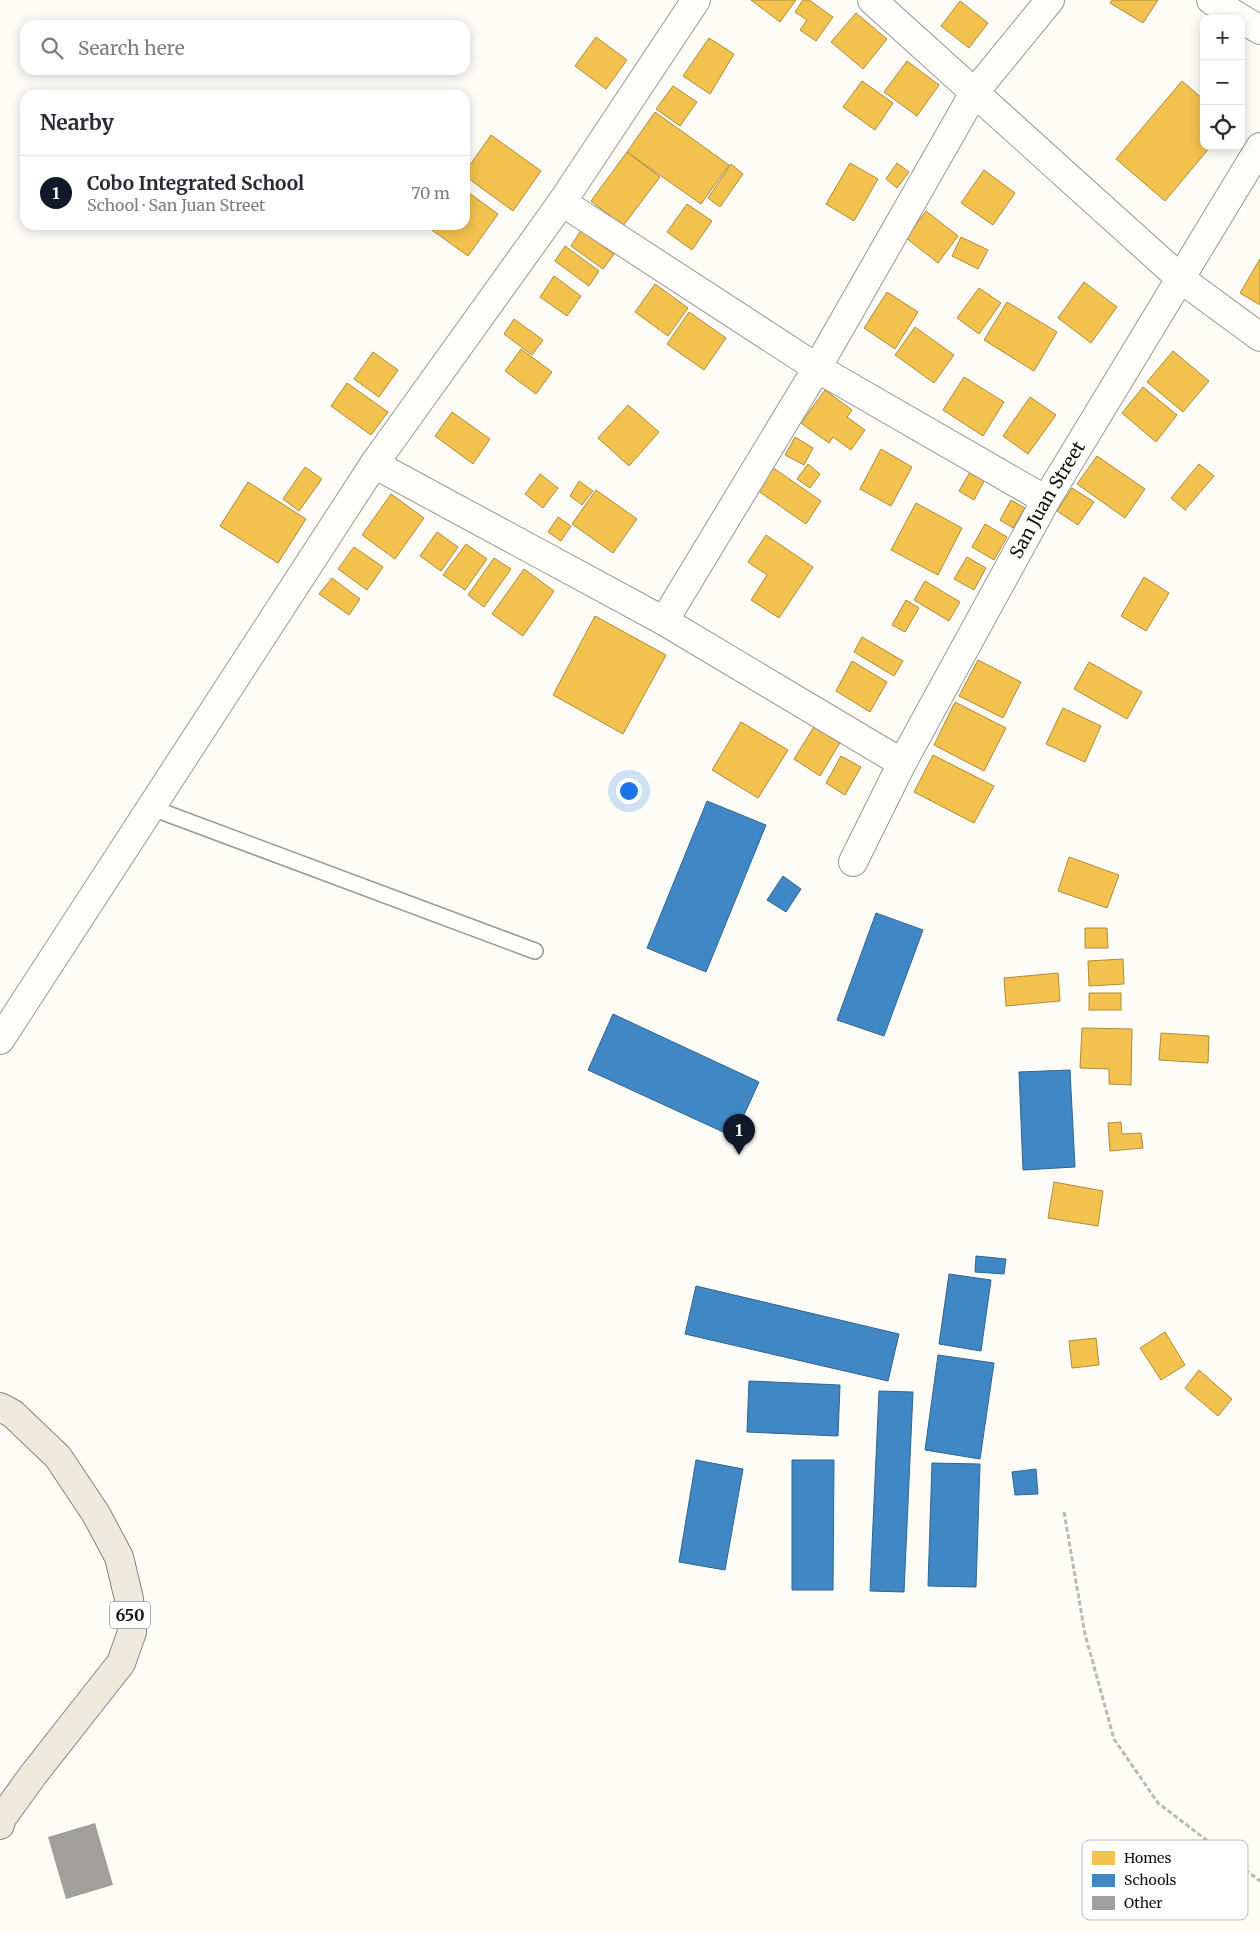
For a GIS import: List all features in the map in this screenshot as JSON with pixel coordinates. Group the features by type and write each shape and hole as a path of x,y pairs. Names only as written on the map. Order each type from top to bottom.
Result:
{"main road":[{"name":"650","path":"0,1407 13,1414 58,1457 96,1514 119,1557 129,1600 132,1632 122,1663 33,1775 2,1818 0,1825"}],"street":[{"path":"0,1040 374,464 562,202 696,0"},
{"path":"872,0 1181,279 1260,337"},
{"path":"664,621 818,368 974,93 1050,0"},
{"path":"1211,0 1260,30"},
{"name":"San Juan Street","path":"853,862 902,763 1046,500 1260,147"},
{"path":"562,202 818,368 1046,500"},
{"path":"374,464 664,621 902,763"}],"lane":[{"path":"152,808 536,951"}],"path":[{"path":"1064,1512 1085,1634 1114,1739 1158,1803 1206,1840"},
{"path":"1248,1872 1260,1881"}],"building: Homes":[{"path":"751,0 796,0 780,22"},
{"path":"803,0 809,0 833,17 816,41 800,30 807,20 795,12"},
{"path":"1112,0 1158,0 1143,23 1110,3"},
{"path":"960,1 988,23 969,48 941,26"},
{"path":"856,13 887,39 863,69 831,42"},
{"path":"596,37 627,60 606,89 575,66"},
{"path":"709,38 734,54 710,94 683,76"},
{"path":"907,61 939,85 917,116 884,92"},
{"path":"862,81 893,103 875,130 843,107"},
{"path":"1182,81 1200,97 1200,150 1208,150 1165,201 1116,159"},
{"path":"673,86 697,102 680,126 656,109"},
{"path":"655,112 729,165 701,204 627,152"},
{"path":"491,135 541,171 513,211 470,180 470,165"},
{"path":"627,152 660,177 623,226 591,201"},
{"path":"850,163 878,179 854,221 826,204"},
{"path":"897,163 909,172 897,188 886,179"},
{"path":"731,164 743,174 720,207 708,198"},
{"path":"984,170 1015,193 993,225 961,203"},
{"path":"470,194 498,214 468,256 432,230 470,230"},
{"path":"687,204 712,221 692,250 667,232"},
{"path":"926,211 958,236 938,263 906,238"},
{"path":"581,230 614,254 603,269 571,246"},
{"path":"961,237 988,250 978,269 952,256"},
{"path":"565,246 599,271 589,286 555,261"},
{"path":"1260,259 1260,305 1240,293"},
{"path":"554,276 581,296 567,316 540,297"},
{"path":"1084,282 1117,307 1091,343 1058,318"},
{"path":"655,284 688,308 668,336 635,312"},
{"path":"979,288 1001,303 979,334 957,318"},
{"path":"887,292 918,312 895,349 864,328"},
{"path":"1007,302 1057,332 1034,371 984,340"},
{"path":"689,312 726,338 704,370 667,344"},
{"path":"514,319 543,340 532,355 504,334"},
{"path":"915,327 954,355 934,383 895,355"},
{"path":"521,349 552,372 536,394 505,371"},
{"path":"1173,351 1209,381 1183,412 1147,382"},
{"path":"373,352 398,370 379,397 354,379"},
{"path":"964,377 1004,402 983,436 943,410"},
{"path":"347,383 388,412 371,435 331,406"},
{"path":"1143,387 1177,415 1156,442 1122,413"},
{"path":"825,390 852,410 847,417 865,430 851,450 833,437 829,443 801,423"},
{"path":"1030,397 1056,415 1028,454 1003,436"},
{"path":"628,405 659,432 629,466 598,438"},
{"path":"452,412 490,439 473,464 435,436"},
{"path":"795,437 813,448 804,465 785,455"},
{"path":"881,449 912,467 891,506 860,489"},
{"path":"1097,456 1145,489 1125,518 1077,484"},
{"path":"808,464 820,474 810,488 797,479"},
{"path":"1199,464 1214,476 1185,510 1171,498"},
{"path":"974,465 988,474 974,500 959,491"},
{"path":"305,467 322,479 299,511 283,499"},
{"path":"772,467 821,501 806,524 757,490"},
{"path":"540,474 558,488 543,508 525,494"},
{"path":"579,481 593,491 582,505 570,496"},
{"path":"248,482 306,519 278,563 220,526"},
{"path":"1072,488 1094,502 1078,525 1057,511"},
{"path":"596,490 637,519 613,553 572,524"},
{"path":"391,494 424,518 395,559 362,535"},
{"path":"1011,500 1025,508 1013,528 1000,520"},
{"path":"916,503 962,528 938,575 891,550"},
{"path":"558,517 571,526 561,541 548,532"},
{"path":"985,524 1007,537 994,560 972,547"},
{"path":"437,532 458,547 441,571 420,556"},
{"path":"766,535 813,567 779,618 751,600 767,575 748,562"},
{"path":"466,544 487,559 465,590 443,575"},
{"path":"354,547 383,567 367,590 338,569"},
{"path":"967,557 986,568 974,590 954,579"},
{"path":"494,558 511,569 484,607 468,595"},
{"path":"524,569 554,591 523,636 492,614"},
{"path":"1144,577 1169,593 1146,631 1121,616"},
{"path":"332,578 360,599 349,615 319,594"},
{"path":"925,581 960,602 949,621 914,600"},
{"path":"906,600 919,608 905,632 892,625"},
{"path":"595,616 666,655 623,734 553,695"},
{"path":"862,637 903,661 894,676 854,652"},
{"path":"978,660 1021,682 1003,718 959,696"},
{"path":"852,661 887,682 870,712 836,691"},
{"path":"1089,662 1142,692 1127,719 1074,689"},
{"path":"955,702 1006,728 984,771 934,745"},
{"path":"1063,708 1101,726 1085,762 1046,744"},
{"path":"741,722 788,750 758,798 712,770"},
{"path":"815,725 841,741 820,776 794,759"},
{"path":"933,755 994,786 974,823 914,792"},
{"path":"841,756 861,767 845,795 826,783"},
{"path":"1069,857 1119,875 1107,908 1058,891"},
{"path":"1085,928 1107,928 1108,948 1085,948"},
{"path":"1123,959 1124,984 1089,986 1088,961"},
{"path":"1058,973 1060,1001 1006,1006 1004,978"},
{"path":"1089,993 1121,993 1121,1010 1089,1010"},
{"path":"1082,1028 1132,1029 1131,1085 1109,1084 1109,1069 1080,1068"},
{"path":"1161,1033 1209,1036 1208,1063 1159,1060"},
{"path":"1121,1122 1122,1134 1141,1133 1143,1148 1110,1151 1108,1123"},
{"path":"1054,1182 1103,1191 1098,1226 1048,1218"},
{"path":"1165,1332 1185,1365 1161,1380 1140,1348"},
{"path":"1096,1338 1099,1365 1072,1368 1069,1341"},
{"path":"1199,1370 1232,1399 1218,1416 1185,1388"}],"building: Schools":[{"path":"707,801 766,825 706,972 647,948"},
{"path":"783,876 801,889 786,912 767,900"},
{"path":"876,913 923,930 884,1036 837,1020"},
{"path":"613,1014 759,1082 734,1137 588,1070"},
{"path":"1070,1070 1075,1167 1023,1170 1019,1072"},
{"path":"976,1256 1006,1259 1004,1274 975,1272"},
{"path":"949,1274 991,1280 981,1351 939,1344"},
{"path":"696,1286 899,1334 888,1381 685,1334"},
{"path":"938,1355 994,1363 980,1459 925,1450"},
{"path":"749,1381 840,1385 838,1436 747,1432"},
{"path":"879,1391 913,1392 904,1592 870,1591"},
{"path":"696,1460 743,1469 725,1570 679,1562"},
{"path":"792,1460 834,1460 833,1590 792,1590"},
{"path":"932,1463 980,1464 976,1587 928,1586"},
{"path":"1036,1469 1038,1494 1015,1495 1012,1472"}],"building: Other":[{"path":"95,1823 113,1885 66,1899 48,1837"}],"place":[{"name":"Cobo Integrated School","path":"739,1155"}]}
